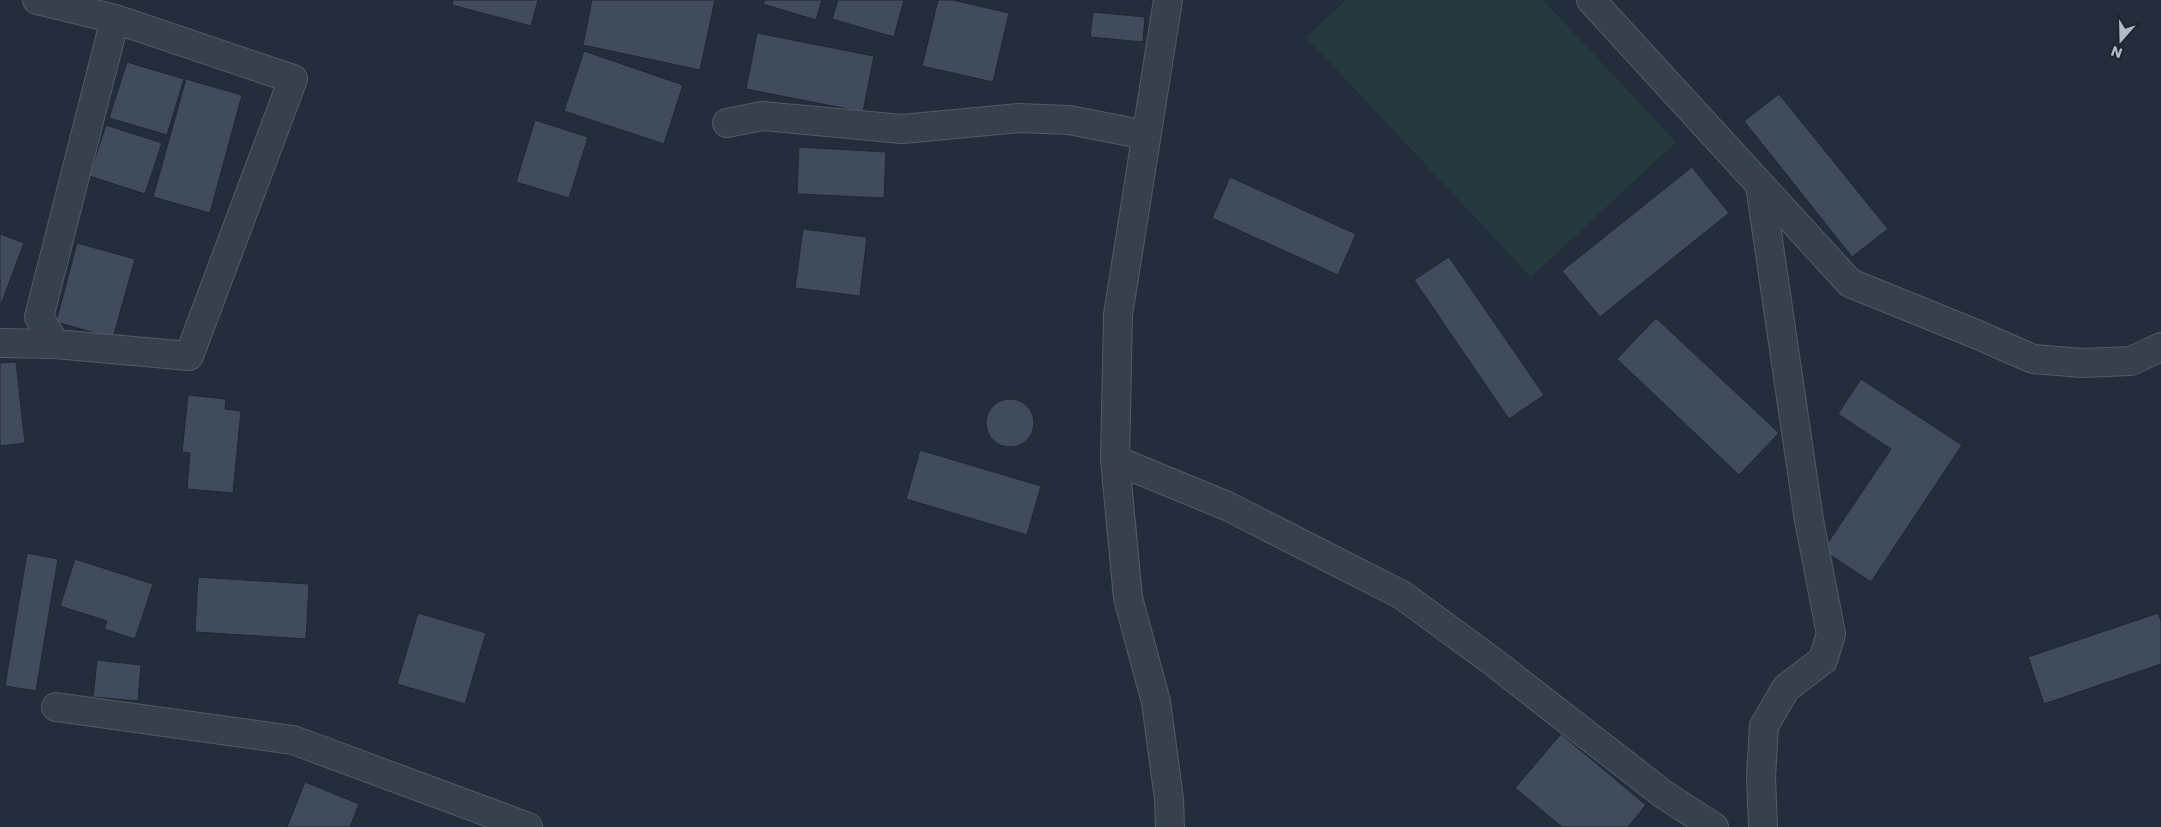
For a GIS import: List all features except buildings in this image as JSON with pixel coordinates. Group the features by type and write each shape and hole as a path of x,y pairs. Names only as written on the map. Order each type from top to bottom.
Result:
{"street":[{"path":"0,343 55,344 189,356 293,79 115,19 37,0"},
{"path":"1168,0 1118,315 1115,460 1128,598 1156,702 1169,799 1170,827"},
{"path":"1592,0 1850,284 1976,334 2033,359 2082,363 2131,361 2161,347"},
{"path":"55,344 39,317 115,19"},
{"path":"728,123 762,116 902,129 1019,118 1069,120 1146,135"},
{"path":"1760,186 1809,520 1831,634 1824,660 1786,688 1764,726 1761,777 1763,827"},
{"path":"1115,460 1227,506 1402,595 1492,661 1663,794 1714,827"},
{"path":"56,707 293,740 528,827"}],"green space":[{"path":"1346,0 1543,0 1676,142 1531,277 1306,37"}]}
